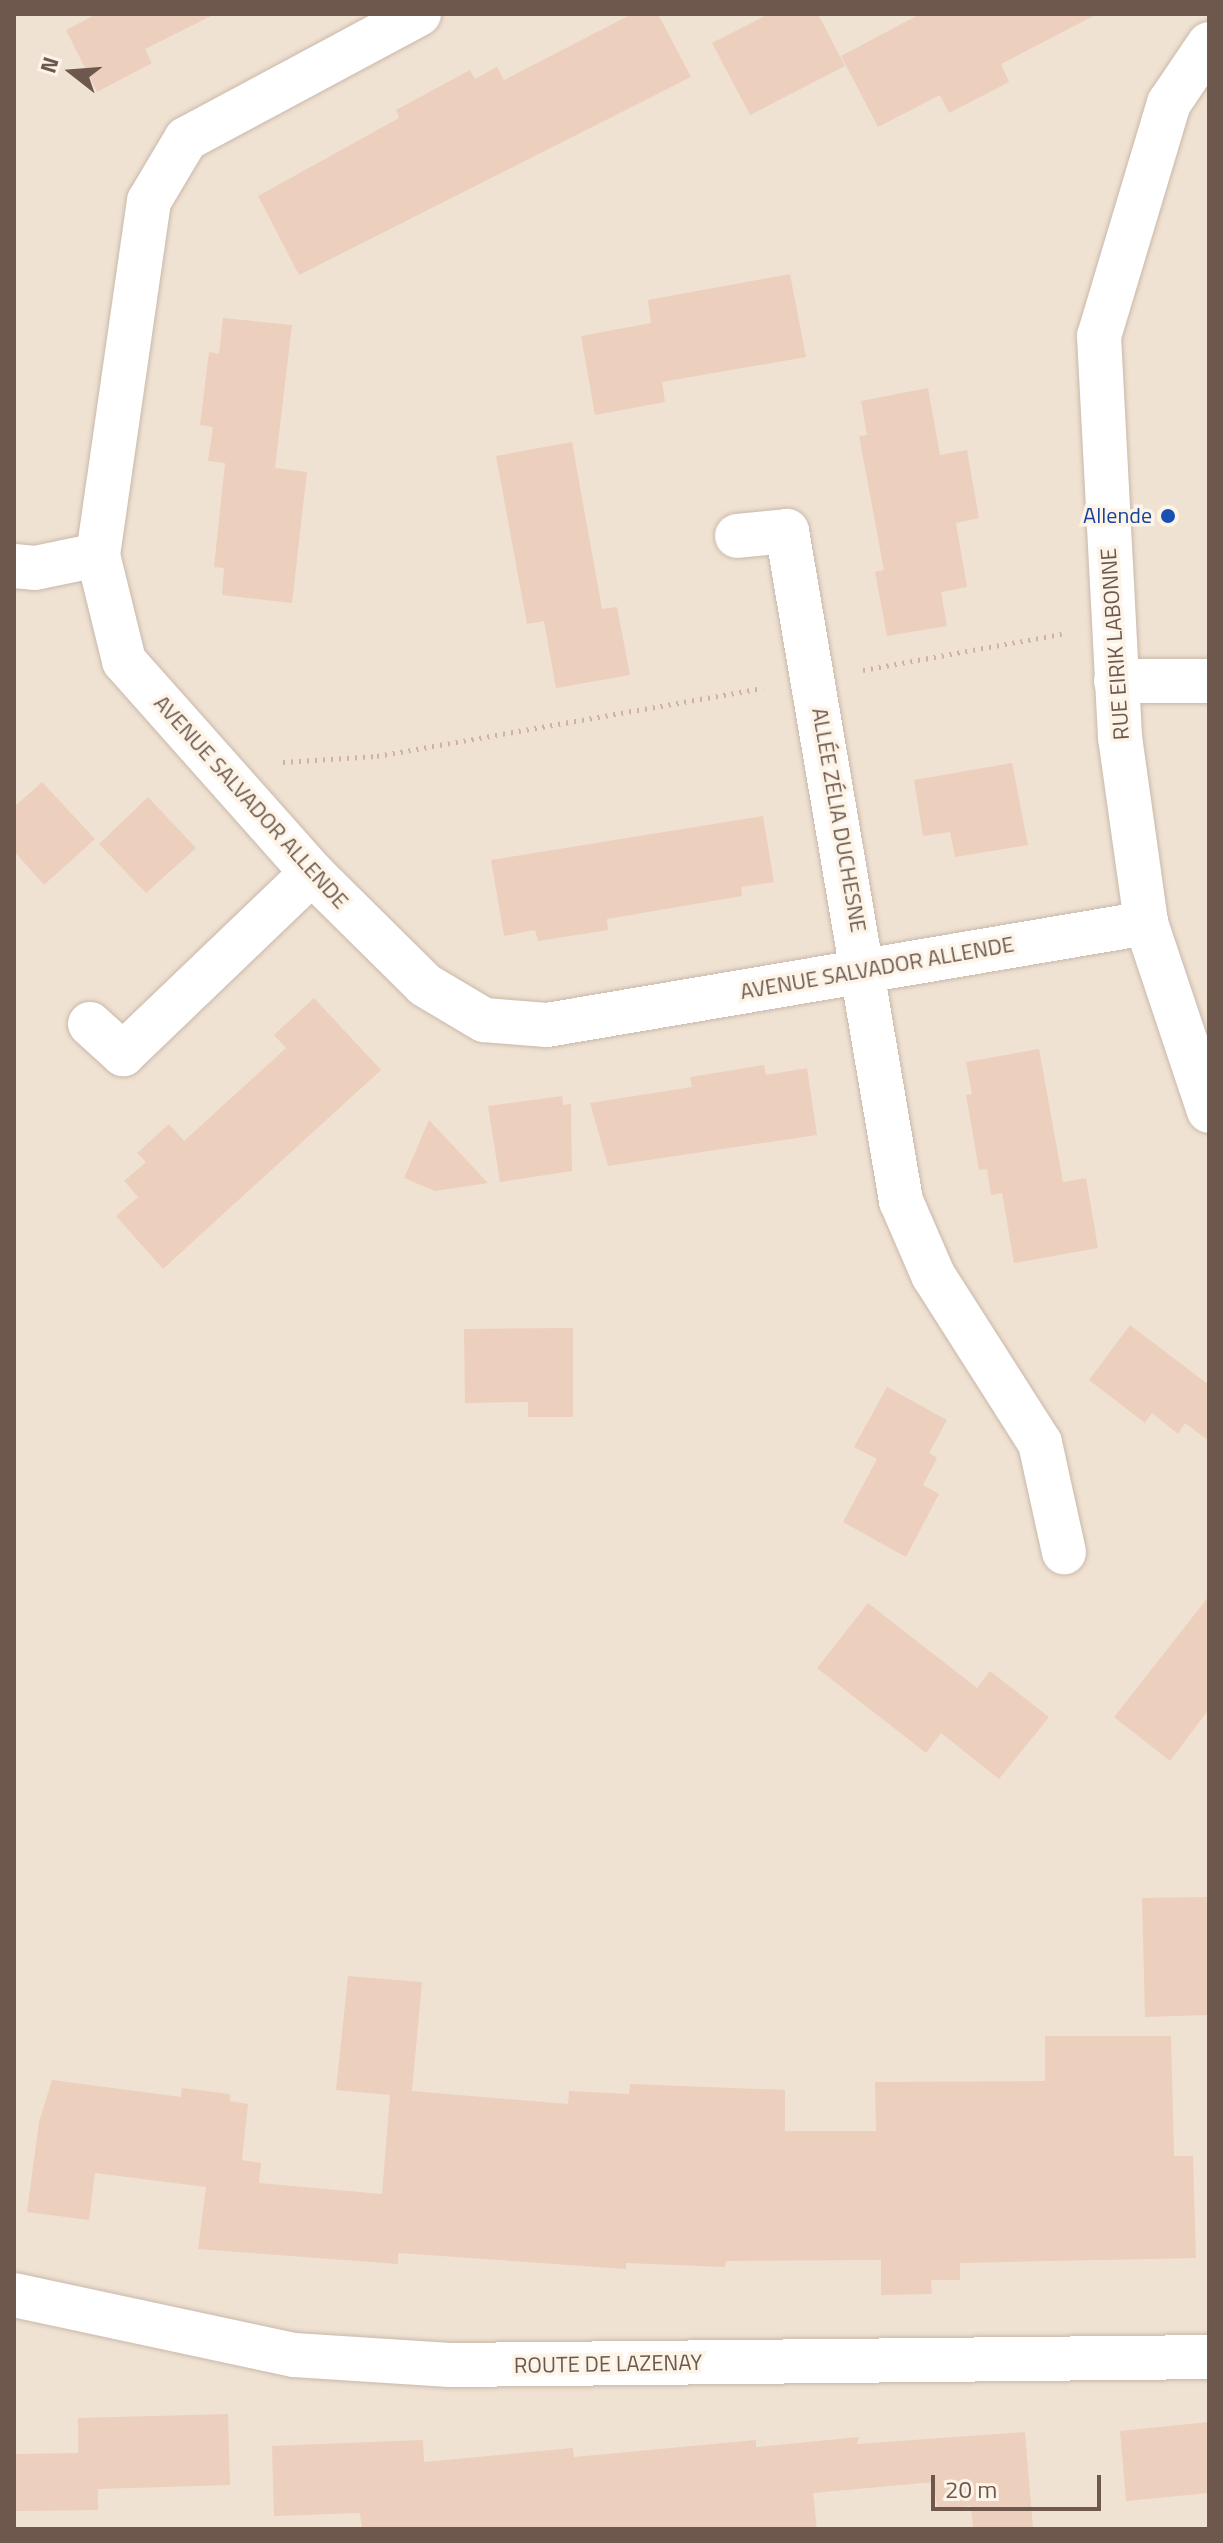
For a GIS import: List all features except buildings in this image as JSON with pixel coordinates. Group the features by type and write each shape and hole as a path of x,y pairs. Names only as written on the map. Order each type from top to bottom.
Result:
{"street":[{"name":"AVENUE SALVADOR ALLENDE","path":"419,14 186,139 149,201 98,555 124,661 312,873 425,985 484,1020 547,1025 1146,923"},
{"name":"RUE EIRIK LABONNE","path":"1209,44 1169,103 1099,336 1116,681 1146,923 1209,1111"},
{"name":"ALLÉE ZÉLIA DUCHESNE","path":"737,536 787,531 815,679 901,1201 933,1275 1040,1443 1064,1552"},
{"path":"14,566 35,568 98,555"},
{"path":"1116,681 1209,681"},
{"path":"90,1024 123,1054 312,873"},
{"name":"ROUTE DE LAZENAY","path":"14,2295 294,2355 450,2365 1209,2357"}],"path":[{"path":"218,767 377,756 1113,625"}],"shaded area":[{"path":"14,14 1209,14 1209,2529 14,2529"}],"place":[{"name":"Allende","path":"1168,516"}]}
